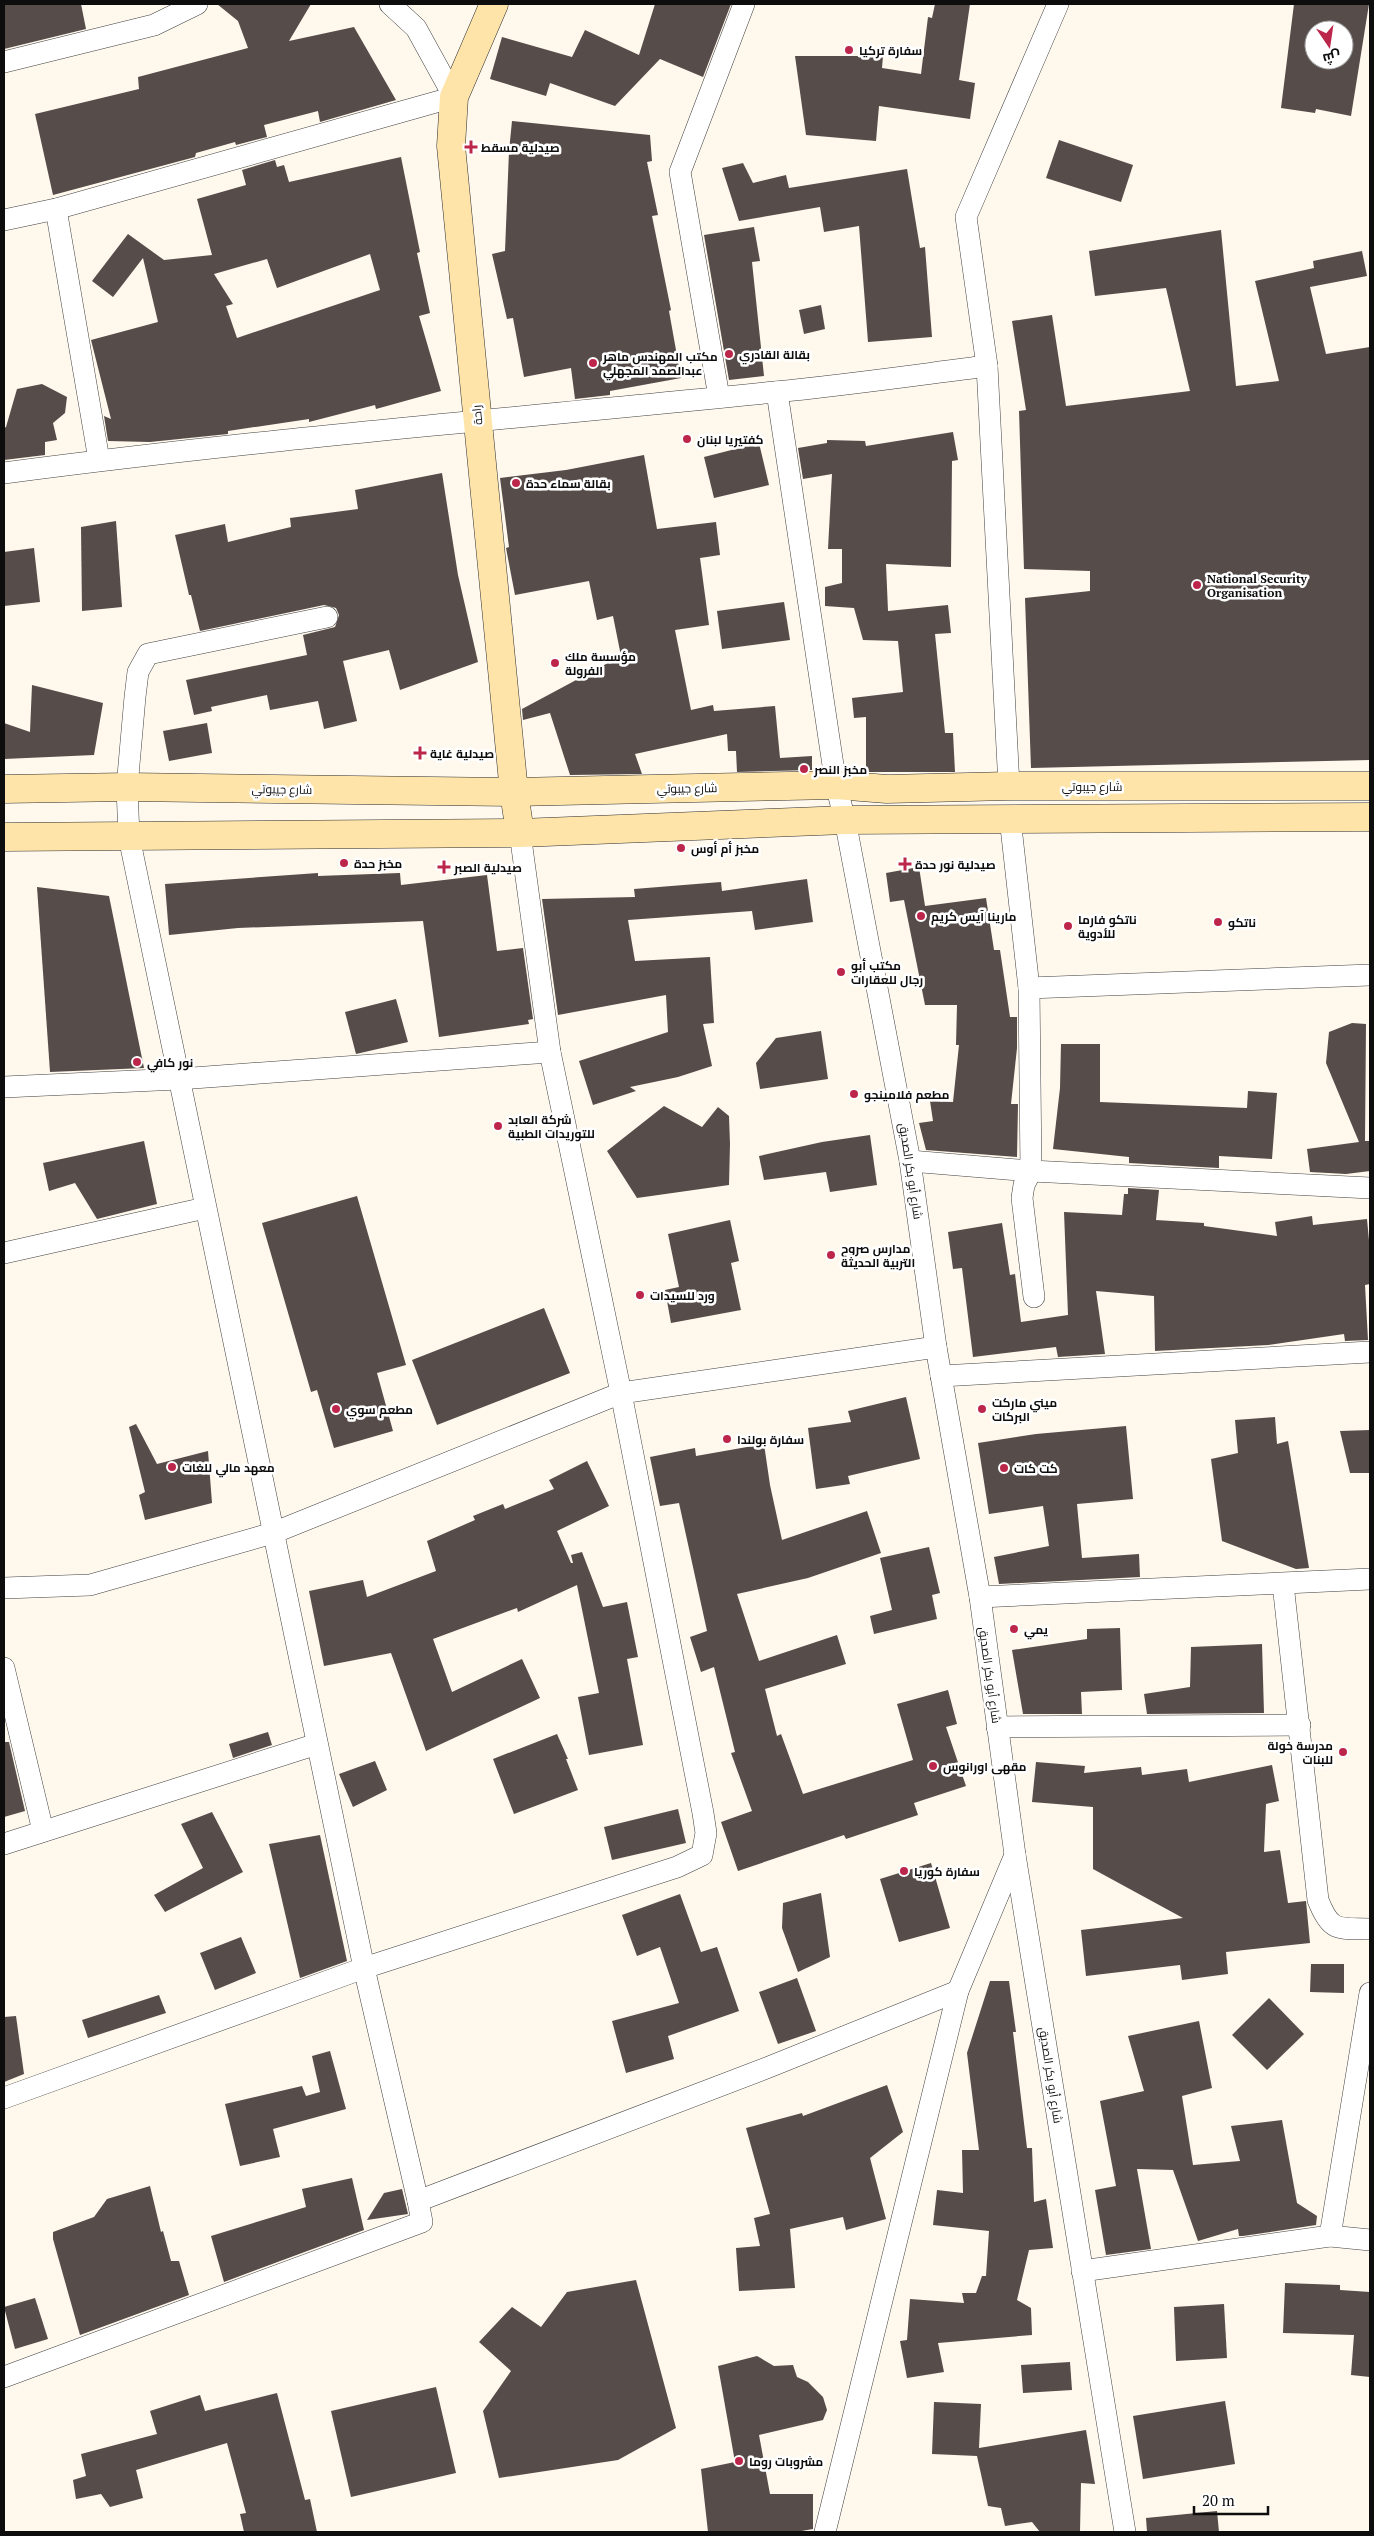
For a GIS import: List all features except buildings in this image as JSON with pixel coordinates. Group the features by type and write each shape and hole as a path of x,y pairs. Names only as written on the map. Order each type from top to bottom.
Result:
{"street":[{"path":"4,62 154,25 198,4"},
{"path":"4,220 56,209 454,97 416,28 390,4"},
{"name":"راحة","path":"494,4 454,97 451,146 514,792 520,833"},
{"path":"719,397 680,172 744,4"},
{"path":"1009,786 987,366 966,218 1058,4"},
{"path":"56,209 99,460"},
{"path":"4,473 99,460 477,420 777,392 987,366"},
{"name":"شارع أبو بكر الصديق","path":"777,392 836,784 845,820 910,1161 936,1347 980,1597 1016,1855 1125,2532"},
{"path":"4,2377 422,2222 364,1968 129,837 127,787 138,672 148,654 327,617"},
{"name":"شارع جيبوتي","path":"4,789 127,787 514,792 836,784 887,789 1009,786 1370,786"},
{"path":"4,837 520,833 845,820 1370,817"},
{"path":"1010,818 1029,988 1031,1171 1024,1185 1022,1198 1034,1297"},
{"path":"4,2098 364,1968 677,1867 702,1855 706,1833 703,1813 621,1393 550,1052 520,833"},
{"path":"1029,988 1370,975"},
{"path":"4,1087 178,1079 550,1052"},
{"path":"910,1161 1031,1171 1370,1188"},
{"path":"4,1253 205,1208"},
{"path":"4,1588 90,1585 273,1533 621,1393 936,1347"},
{"path":"941,1376 1370,1352"},
{"path":"980,1597 1370,1579"},
{"path":"1283,1584 1318,1900 1325,1919 1338,1928 1370,1929"},
{"path":"4,1668 43,1831"},
{"path":"997,1727 1300,1725"},
{"path":"4,1844 317,1744"},
{"path":"825,2532 958,1991 1016,1855"},
{"path":"418,2201 760,2071 958,1991"},
{"path":"1330,2236 1370,1993"},
{"path":"1082,2271 1330,2236 1370,2240"}],"place":[{"name":"سفارة تركيا","path":"849,50"},
{"name":"صيدلية مسقط","path":"471,147"},
{"name":"بقالة القادري","path":"729,354"},
{"name":"مكتب المهندس ماهر عبدالصمد المجهلي","path":"593,363"},
{"name":"كفتيريا لبنان","path":"687,439"},
{"name":"بقالة سماء حدة","path":"516,483"},
{"name":"National Security Organisation","path":"1197,585"},
{"name":"مؤسسة ملك الفرولة","path":"555,663"},
{"name":"صيدلية غاية","path":"420,753"},
{"name":"مخبز النصر","path":"804,769"},
{"name":"مخبز أم أوس","path":"681,848"},
{"name":"مخبز حدة","path":"344,863"},
{"name":"صيدلية نور حدة","path":"905,864"},
{"name":"صيدلية الصبر","path":"444,867"},
{"name":"مارينا آيس كريم","path":"921,916"},
{"name":"ناتكو","path":"1218,922"},
{"name":"ناتكو فارما للأدوية","path":"1068,926"},
{"name":"مكتب أبو رجال للعقارات","path":"841,972"},
{"name":"نور كافي","path":"137,1062"},
{"name":"مطعم فلامينجو","path":"854,1094"},
{"name":"شركة العابد للتوريدات الطبية","path":"498,1126"},
{"name":"مدارس صروح التربية الحديثة","path":"831,1255"},
{"name":"ورد للسيدات","path":"640,1295"},
{"name":"مطعم سوي","path":"336,1409"},
{"name":"ميني ماركت البركات","path":"982,1409"},
{"name":"سفارة بولندا","path":"727,1439"},
{"name":"معهد مالي للغات","path":"172,1467"},
{"name":"كت كات","path":"1004,1468"},
{"name":"يمي","path":"1014,1629"},
{"name":"مدرسة خولة للبنات","path":"1343,1752"},
{"name":"مقهى اورانوس","path":"933,1766"},
{"name":"سفارة كوريا","path":"904,1871"},
{"name":"مشروبات روما","path":"739,2461"}]}
